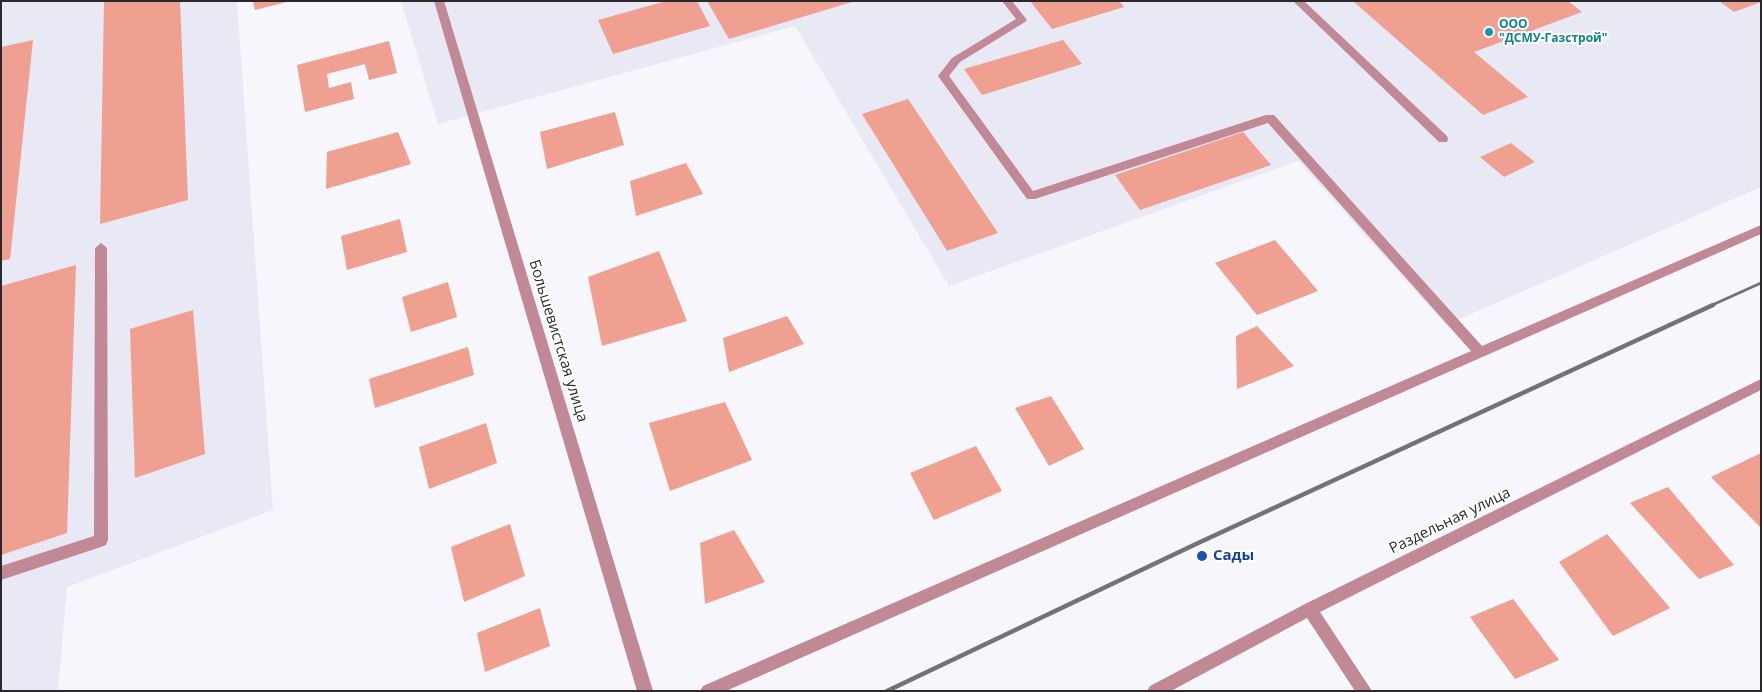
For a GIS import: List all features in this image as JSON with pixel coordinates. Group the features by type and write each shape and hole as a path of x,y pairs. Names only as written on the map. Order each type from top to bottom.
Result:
{"street":[{"name":"Большевистская улица","path":"440,1 644,691"},
{"path":"1007,1 1022,20 956,60 943,76 1031,196 1270,118 1480,352"},
{"path":"1298,1 1443,139"},
{"path":"708,691 1761,229"},
{"path":"1,573 101,540 101,248"},
{"name":"Раздельная улица","path":"1155,691 1310,609 1761,384"},
{"path":"1310,609 1364,691"}],"shaded area":[{"path":"1,1 237,1 273,510 67,587 58,691 1,691"},
{"path":"401,1 1761,1 1761,187 1446,325 1298,161 949,286 795,26 438,124"}],"building":[{"path":"104,1 180,1 188,200 100,224"},
{"path":"253,1 286,1 287,2 255,10"},
{"path":"666,1 697,1 710,26 613,54 598,20"},
{"path":"707,1 852,1 852,2 729,39"},
{"path":"1030,1 1119,1 1124,7 1052,29"},
{"path":"1568,1 1582,12 1474,52 1528,97 1483,115 1354,2"},
{"path":"1719,1 1761,1 1761,2 1734,12"},
{"path":"33,40 10,259 1,261 1,47"},
{"path":"1063,40 1082,64 982,95 964,69"},
{"path":"389,41 397,73 369,80 365,64 327,74 329,88 351,82 354,99 305,112 297,65"},
{"path":"908,99 998,233 947,251 862,114"},
{"path":"615,112 624,145 547,169 540,132"},
{"path":"398,132 411,164 326,189 327,152"},
{"path":"1243,132 1271,165 1140,210 1115,175"},
{"path":"1511,143 1535,162 1504,177 1480,157"},
{"path":"686,163 703,194 636,216 630,181"},
{"path":"400,219 407,252 347,270 341,236"},
{"path":"1275,240 1318,291 1257,315 1215,263"},
{"path":"659,251 687,321 602,346 588,277"},
{"path":"76,265 67,533 1,555 1,286"},
{"path":"448,282 457,317 411,332 402,297"},
{"path":"193,310 205,454 135,478 130,329"},
{"path":"787,316 804,344 729,372 723,338"},
{"path":"1257,326 1294,366 1237,389 1236,336"},
{"path":"468,347 474,375 375,408 369,379"},
{"path":"1051,396 1084,449 1049,466 1015,408"},
{"path":"725,402 752,460 670,491 649,423"},
{"path":"486,423 497,463 429,489 419,447"},
{"path":"976,446 1002,491 934,520 910,473"},
{"path":"1761,453 1761,528 1711,477"},
{"path":"1668,487 1734,565 1699,579 1630,503"},
{"path":"510,524 525,576 464,602 451,547"},
{"path":"734,530 765,582 705,604 700,543"},
{"path":"1607,534 1670,608 1613,636 1559,562"},
{"path":"1513,599 1559,660 1515,679 1470,617"},
{"path":"540,608 550,646 485,672 477,633"}],"railway":[{"path":"1710,306 1761,283"},
{"path":"887,691 1196,544 1713,305"}],"place":[{"name":"ООО \"ДСМУ-Газстрой\"","path":"1489,32"},
{"name":"Сады","path":"1202,556"}]}
